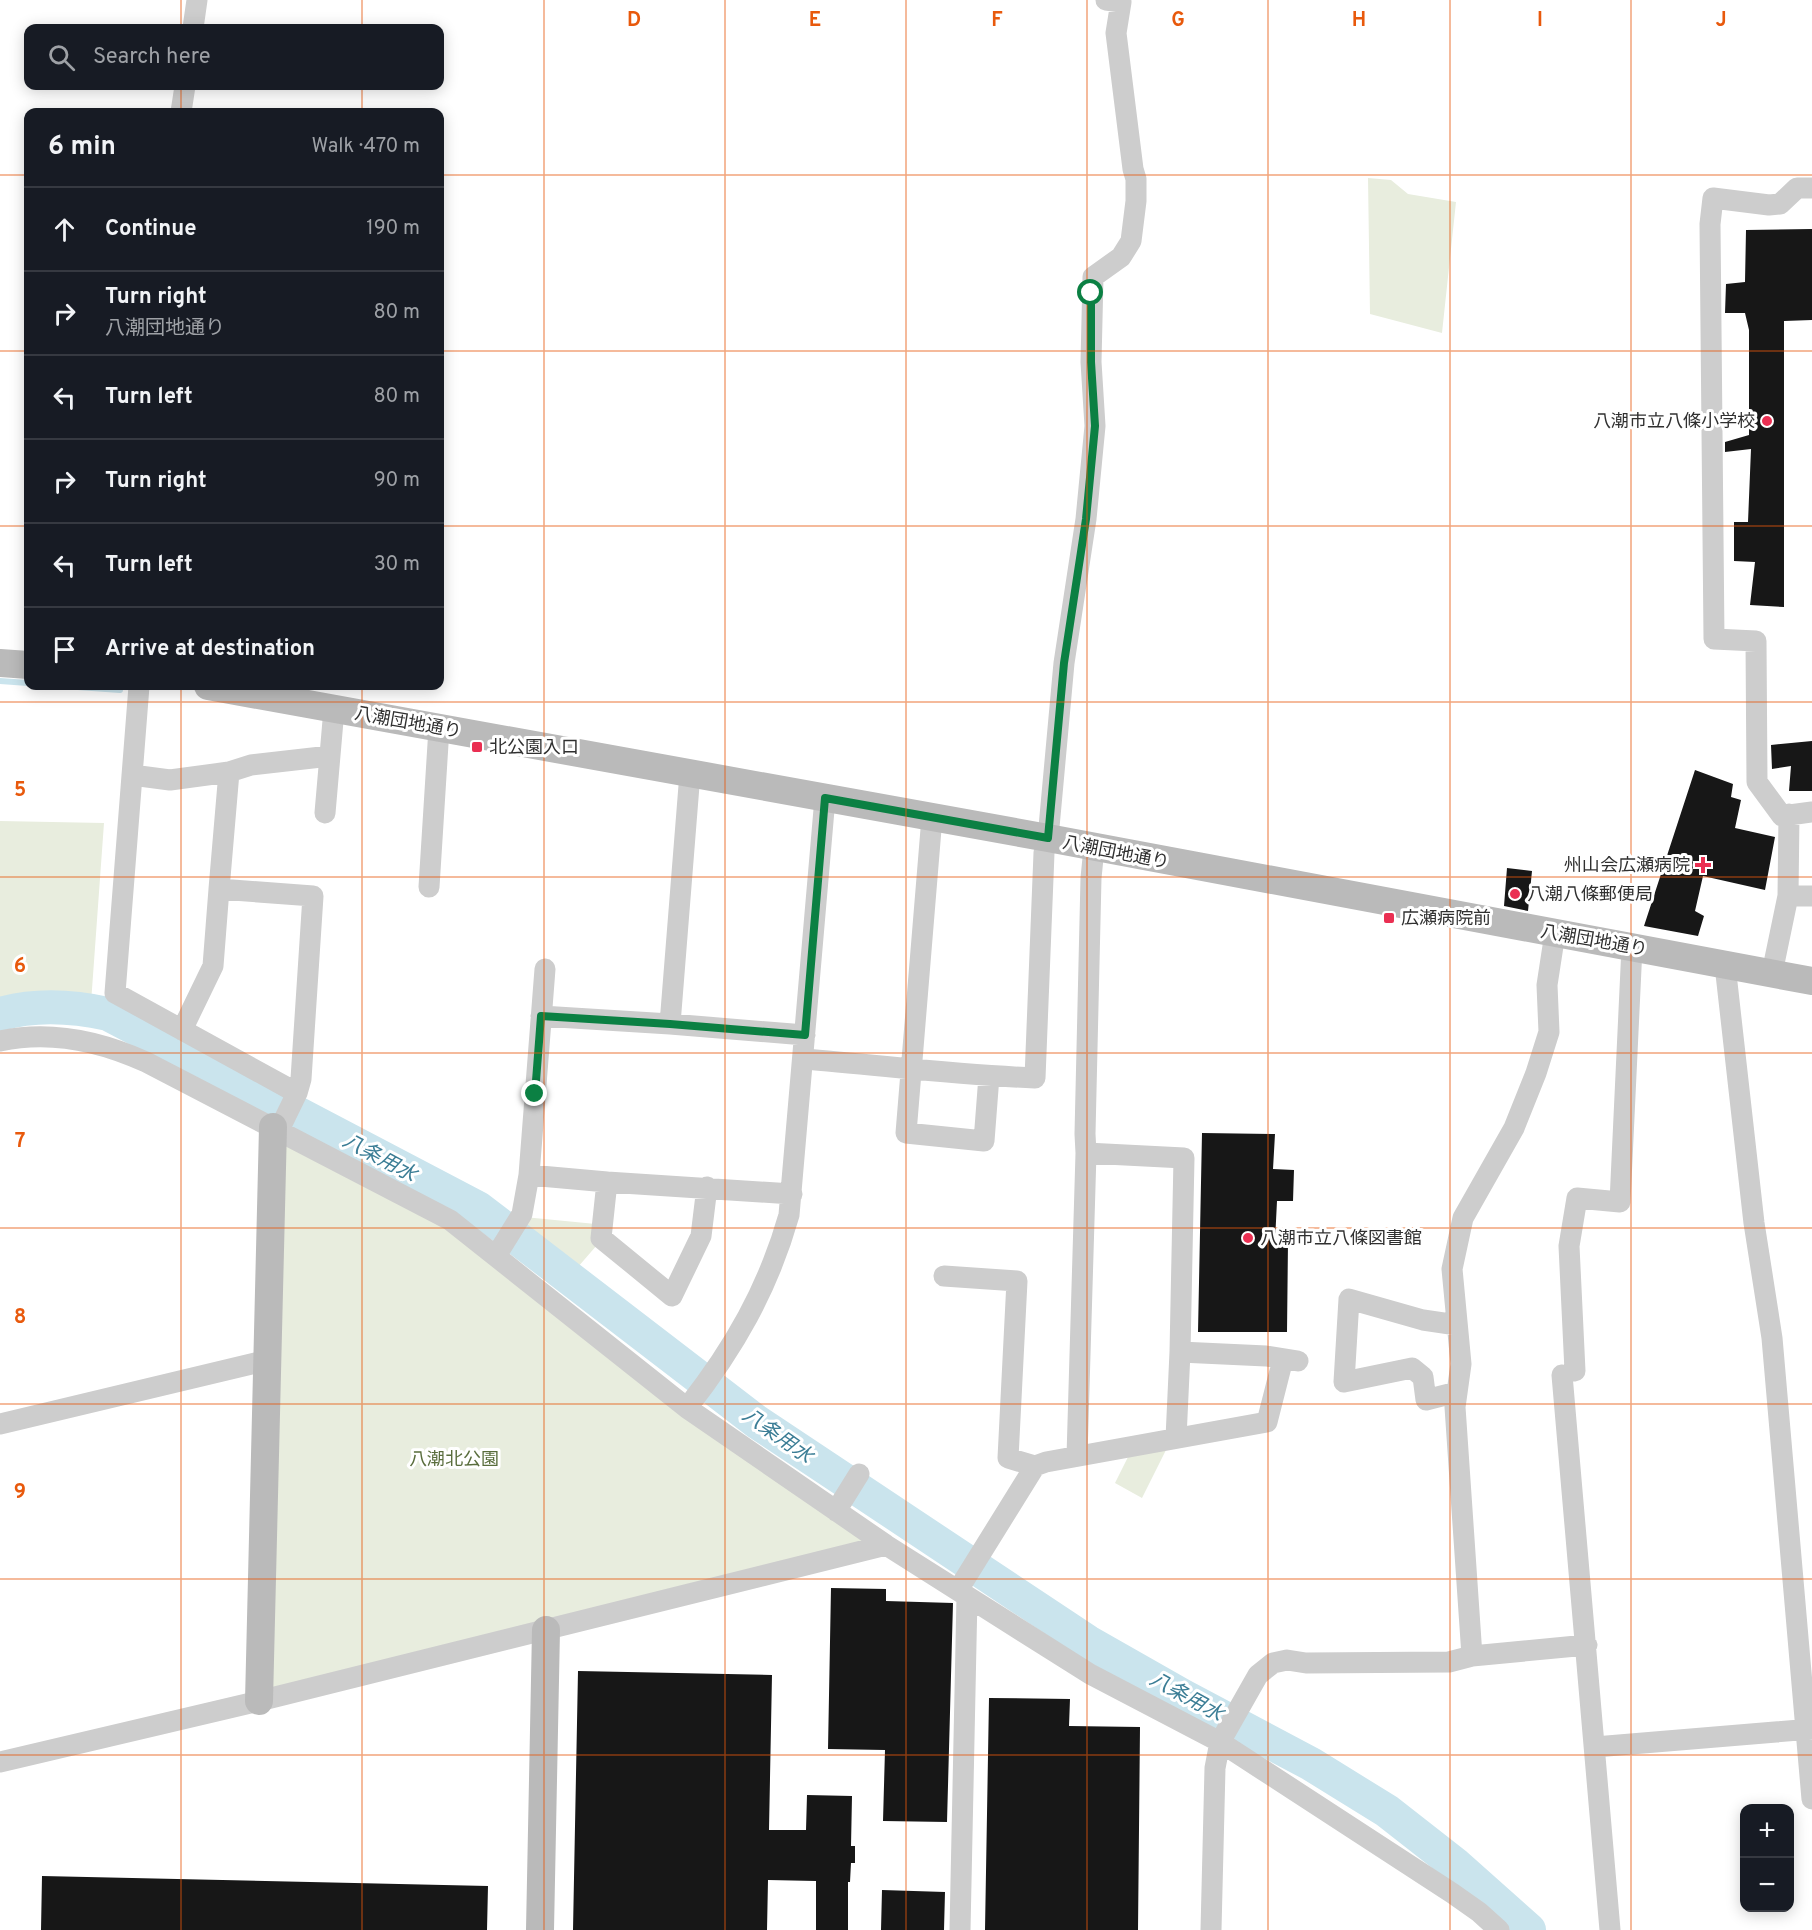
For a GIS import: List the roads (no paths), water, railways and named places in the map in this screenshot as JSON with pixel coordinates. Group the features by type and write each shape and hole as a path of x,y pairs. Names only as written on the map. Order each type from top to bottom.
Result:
{"street":[{"path":"194,24 197,0"},
{"path":"803,1059 1035,1078 1044,853 1064,663 1086,519 1095,426 1091,362 1093,277 1121,257 1131,241 1136,201 1136,179 1116,33 1121,2 1106,0"},
{"path":"182,108 184,90"},
{"path":"1812,188 1797,188 1780,204 1769,205 1713,198 1710,224 1714,639 1756,641 1757,782 1782,816 1812,812"},
{"path":"0,663 24,665"},
{"path":"139,690 115,993 295,1097"},
{"name":"八潮団地通り","path":"230,690 1047,838 1812,981"},
{"path":"325,813 334,709"},
{"path":"429,887 439,728"},
{"path":"132,775 170,780 229,772 250,765 330,756"},
{"path":"182,1030 213,966 229,772"},
{"path":"670,1024 690,773"},
{"path":"692,1402 722,1360 758,1300 771,1270 789,1215 825,798"},
{"path":"1772,973 1788,896 1789,814"},
{"path":"932,818 906,1133 984,1141 989,1076"},
{"path":"1077,1456 1091,878 1095,848"},
{"path":"219,889 313,896 301,1079 295,1097 276,1129 267,1360 259,1701"},
{"path":"1788,896 1812,896"},
{"path":"1472,1656 1455,1407 1461,1364 1452,1269 1463,1218 1514,1128 1536,1073 1549,1032 1547,985 1554,933"},
{"path":"1610,1930 1568,1373 1569,1246 1577,1197 1620,1202 1632,947"},
{"path":"1725,965 1754,1223 1772,1338 1809,1730 1812,1799"},
{"path":"496,1256 522,1214 529,1175 545,969"},
{"path":"541,1016 805,1035"},
{"path":"0,1041 46,1036 83,1040 118,1049 450,1220 692,1402 840,1504 886,1545 963,1588 1090,1674 1220,1742 1452,1893 1499,1930"},
{"path":"1086,1153 1184,1158 1176,1438"},
{"path":"529,1175 792,1194"},
{"path":"607,1182 601,1238 672,1296 701,1236 707,1187"},
{"path":"944,1276 1017,1281 1008,1458 1035,1466 1077,1456 1267,1422 1291,1360 1180,1352"},
{"path":"1457,1325 1423,1320 1349,1299 1344,1382 1412,1368 1423,1377 1425,1400 1458,1392"},
{"path":"0,1424 267,1360"},
{"path":"960,1930 963,1588 1035,1466"},
{"path":"840,1504 859,1473"},
{"path":"0,1762 259,1701 886,1545"},
{"path":"540,1930 546,1630"},
{"path":"1211,1930 1215,1768 1220,1742 1258,1675 1273,1663 1287,1660 1306,1663 1449,1662 1472,1656 1587,1645"},
{"path":"1595,1747 1809,1730"}],"waterway":[{"path":"0,681 24,683"},
{"name":"八条用水","path":"0,1014 40,1007 81,1009 108,1014 478,1208 757,1422 1088,1642 1311,1764 1387,1811 1456,1865 1529,1930"}],"place":[{"name":"八潮市立八條小学校","path":"1767,421"},
{"name":"北公園入口","path":"477,747"},
{"name":"州山会広瀬病院","path":"1703,865"},
{"name":"八潮八條郵便局","path":"1515,894"},
{"name":"広瀬病院前","path":"1389,918"},
{"name":"八潮市立八條図書館","path":"1248,1238"}],"park label":[{"name":"八潮北公園","path":"454,1459"}]}
